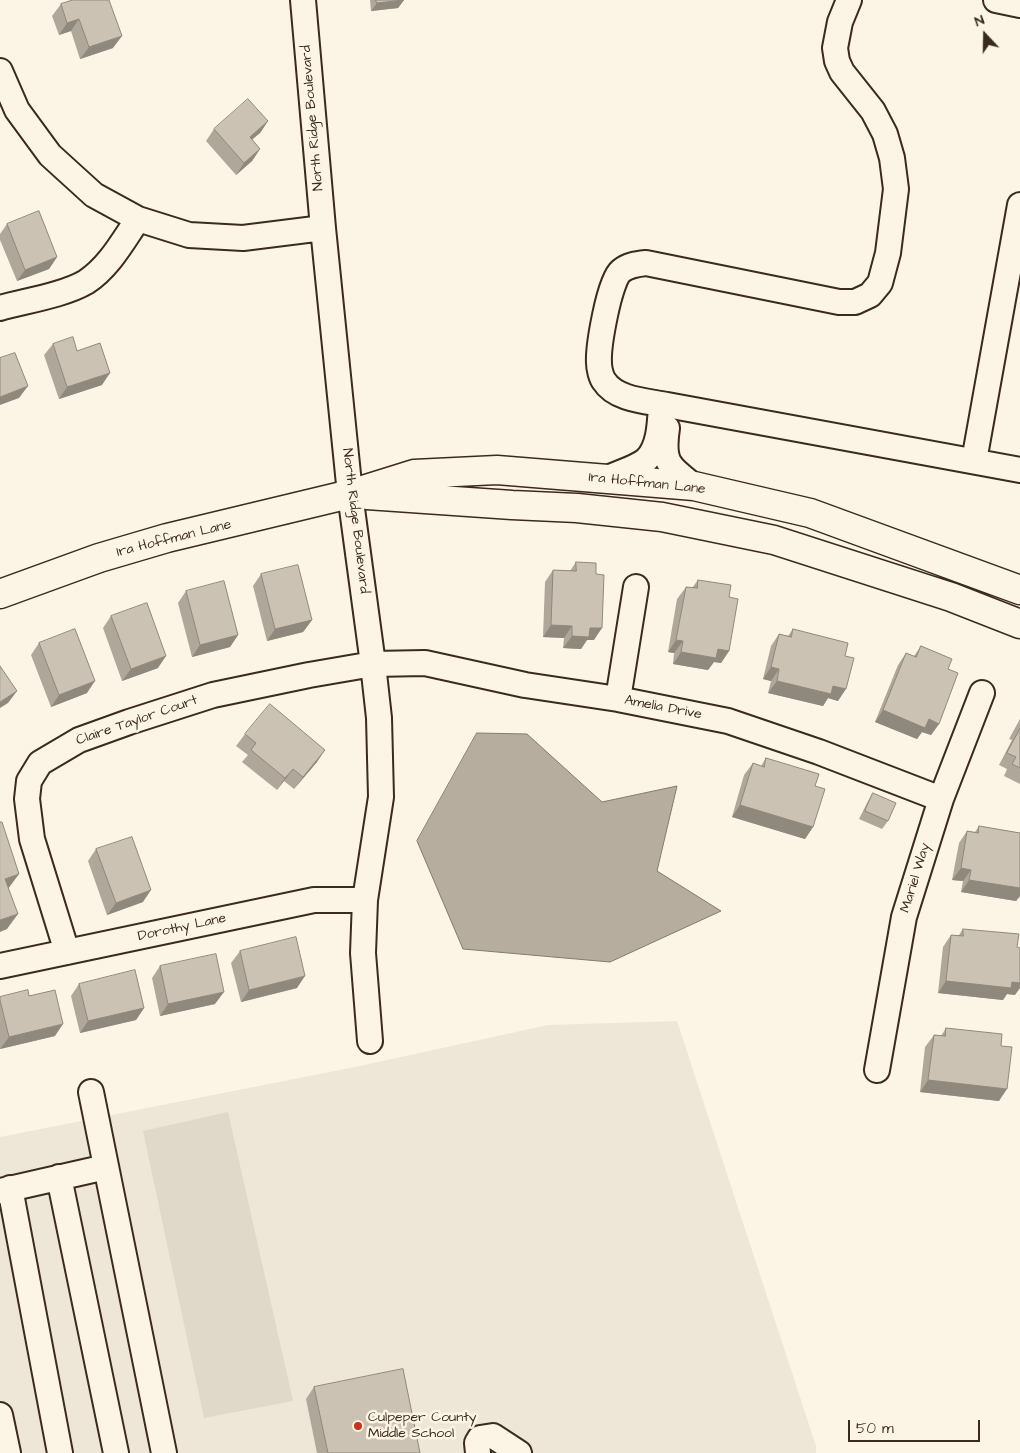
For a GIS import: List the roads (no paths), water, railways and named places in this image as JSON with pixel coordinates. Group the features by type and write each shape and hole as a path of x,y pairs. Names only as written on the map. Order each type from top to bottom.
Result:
{"main road":[{"name":"Ira Hoffman Lane","path":"0,594 99,558 167,538 350,494 414,474 497,470 694,486 810,513 1020,590"},
{"name":"Ira Hoffman Lane","path":"350,494 577,508 662,517 774,540 951,598 1020,624"}],"street":[{"name":"North Ridge Boulevard","path":"303,0 323,228 350,494 379,718 381,797 365,900 364,953 370,1041"},
{"path":"849,0 840,22 835,48 837,62 842,72 873,110 885,134 892,158 896,189 888,253 880,283 870,295 855,302 839,302 646,263 630,266 620,272 612,286 600,348 599,365 604,381 623,396 1020,470"},
{"path":"996,0 1020,5"},
{"path":"0,71 17,110 50,155 94,195 138,219 189,235 243,238 323,228"},
{"path":"974,461 1020,205"},
{"path":"0,308 59,292 85,282 94,276 111,258 138,219"},
{"path":"607,480 646,460 653,448 667,405"},
{"path":"667,405 668,425 665,454 679,475 694,486"},
{"path":"618,698 636,587"},
{"name":"Amelia Drive","path":"373,664 425,663 525,685 618,698 728,721 819,752 941,799"},
{"name":"Claire Taylor Court","path":"67,952 32,839 27,798 29,781 40,763 79,740 213,695 308,675 373,664"},
{"name":"Mariel Way","path":"877,1070 904,917 941,799 982,693"},
{"name":"Dorothy Lane","path":"0,966 314,900 365,900"},
{"path":"91,1092 164,1453"},
{"path":"60,1453 5,1189 106,1167"},
{"path":"60,1177 116,1453"},
{"path":"0,1415 8,1453"},
{"path":"478,1453 477,1443 480,1438 494,1436 519,1453"}],"place":[{"name":"Culpeper County Middle School","path":"358,1426"}]}
